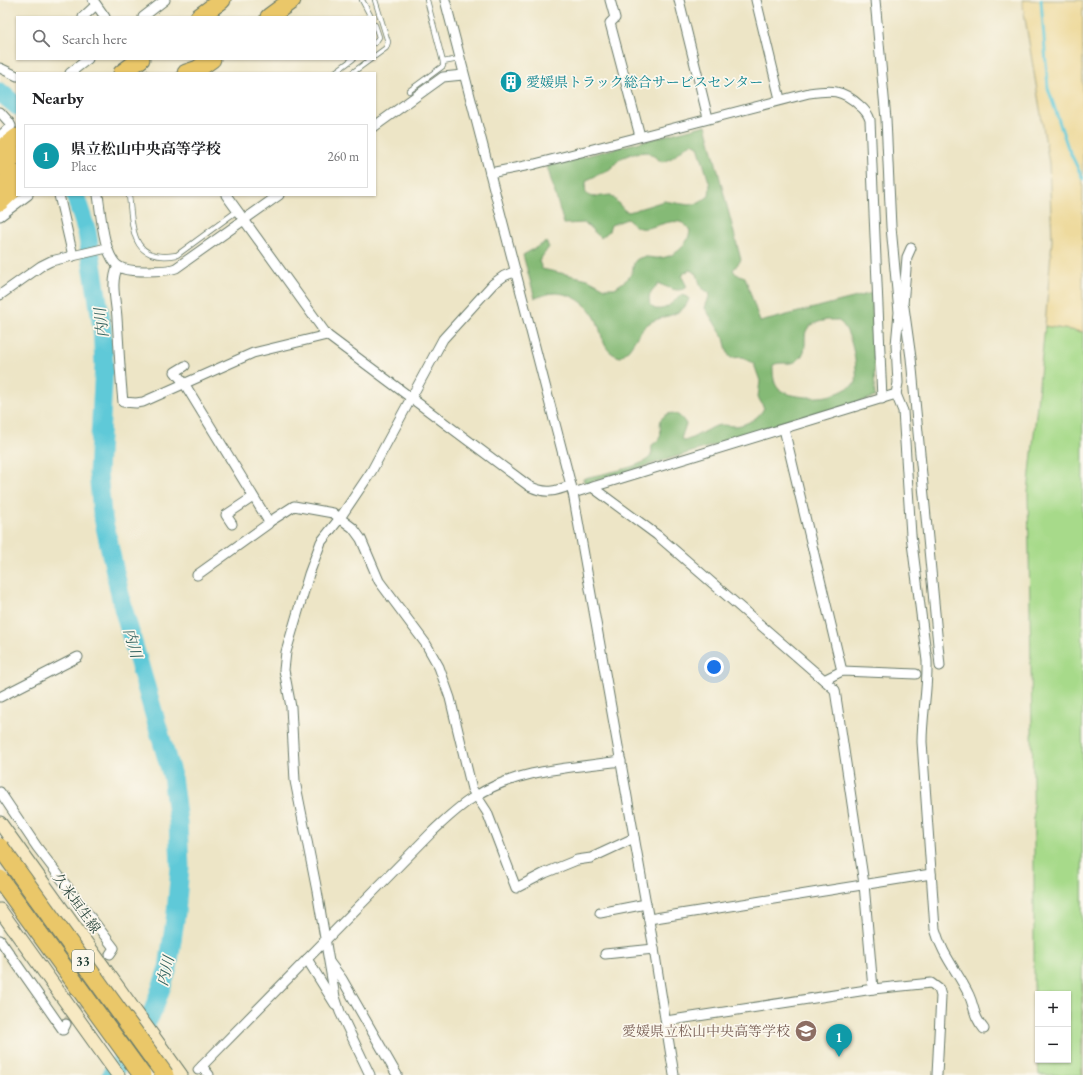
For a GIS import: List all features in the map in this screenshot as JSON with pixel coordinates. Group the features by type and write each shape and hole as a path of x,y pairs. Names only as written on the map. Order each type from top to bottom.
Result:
{"highway":[{"path":"200,16 222,0"},
{"path":"270,16 292,0"},
{"path":"123,72 141,60"},
{"path":"189,72 198,69 211,60"},
{"path":"0,150 16,139"},
{"path":"0,168 16,156"},
{"path":"0,186 16,175"},
{"path":"0,202 16,187"},
{"name":"33","path":"0,847 165,1075"},
{"name":"33","path":"0,879 142,1075"}],"main road":[{"name":"久米垣生線","path":"0,823 181,1075"},
{"path":"0,910 118,1075"}],"street":[{"path":"144,16 165,0"},
{"path":"445,0 459,59 516,271 572,489 649,919 674,1075"},
{"path":"610,0 615,18 610,23 640,136"},
{"path":"679,0 708,118"},
{"path":"756,0 780,99"},
{"path":"875,0 886,119 891,227 901,309 911,358 940,666"},
{"path":"85,16 94,2 104,16"},
{"path":"71,72 87,60"},
{"path":"0,68 16,76"},
{"path":"376,125 443,77 464,75"},
{"path":"490,173 535,164 810,92 834,91 849,96 868,113 870,120 882,399"},
{"path":"0,112 10,122 11,126 0,136"},
{"path":"0,216 27,196"},
{"path":"59,196 76,255"},
{"path":"98,196 104,248 118,266 130,270 170,270 279,196"},
{"path":"227,196 327,335 529,486 544,492 592,487 896,394"},
{"path":"0,295 41,266 104,248"},
{"path":"911,248 907,257 896,345 898,383 896,394 903,411 911,535 927,661 928,676 922,726 935,929 938,939 969,995 977,1022 984,1029"},
{"path":"118,266 114,289 117,316 119,369 123,402 143,402 253,353 327,335"},
{"path":"340,1012 328,961 317,891 295,781 290,706 284,670 286,652 293,624 321,542 340,518 371,472 449,332 492,284 504,276 516,271"},
{"path":"185,366 176,372 269,522"},
{"path":"784,429 842,671"},
{"path":"592,487 657,535 835,690 864,884 873,989"},
{"path":"232,524 226,515 253,496"},
{"path":"197,575 269,522 294,506 332,513 353,528 361,539 379,581 426,644 439,667 450,698 470,781 476,796 487,812 516,888 545,873 577,860 591,858 634,838"},
{"path":"0,697 78,657"},
{"path":"824,680 842,671 916,674"},
{"path":"209,1075 200,1068 433,831 476,796 497,784 525,776 621,761"},
{"path":"0,792 37,847 114,948 110,954"},
{"path":"649,919 931,874"},
{"path":"600,913 646,904"},
{"path":"0,940 63,1030 66,1024"},
{"path":"604,954 654,949"},
{"path":"308,959 340,1012 370,1075"},
{"path":"328,961 342,979 397,1075"},
{"path":"666,1021 924,982 934,984 939,989 941,996 937,1075"}],"lane":[{"path":"362,0 370,16"},
{"path":"375,0 388,42 386,48 376,55"},
{"path":"409,91 443,66 427,0"},
{"path":"376,28 379,37 376,42"},
{"path":"443,62 459,59"},
{"path":"335,72 352,60"},
{"path":"353,72 370,60"},
{"path":"129,196 135,236 140,246 147,254 167,256 177,255 237,211"}],"green space":[{"path":"706,125 741,260 733,270 736,274 745,277 760,322 872,293 875,397 585,484 583,479 585,478 629,467 645,461 650,457 652,445 659,439 661,434 661,419 668,414 671,413 678,415 686,424 681,439 685,441 716,426 735,426 748,423 756,418 764,408 758,397 760,381 754,364 743,357 731,358 728,354 724,338 705,308 710,294 701,287 697,274 690,270 684,273 682,277 687,287 676,290 659,284 651,292 649,299 650,303 655,309 667,307 682,295 689,298 687,304 679,312 646,325 629,349 620,357 610,352 604,344 595,318 587,307 581,302 569,295 555,293 535,298 523,255 546,242 549,247 539,261 542,269 588,279 605,288 615,288 632,272 636,260 642,257 666,257 676,253 687,241 690,231 686,225 680,222 640,228 635,226 627,219 611,225 609,231 601,238 585,223 564,224 547,166","holes":["692,143 698,146 710,185 709,196 699,203 689,205 664,201 629,212 624,210 611,195 595,197 588,195 586,192 585,187 587,180 610,169 621,158 634,153 648,152 662,162 667,161","827,320 836,320 842,323 850,338 855,358 856,383 838,393 819,397 802,397 781,391 775,382 773,365 780,363 793,363 799,359 805,347 806,331 809,327 816,323"]},
{"path":"1045,326 1083,332 1082,1075 1039,1075 1038,1063 1071,1063 1071,991 1035,991 1035,1019 1034,842 1028,493"}],"sand":[{"path":"1022,0 1083,0 1083,332 1045,326 1052,240 1049,163"},
{"path":"1083,983 1083,1075 1082,1075"}],"waterway":[{"path":"1041,0 1048,88 1068,148 1083,179"},
{"name":"内川","path":"0,92 16,105"},
{"name":"内川","path":"75,196 87,232 102,327 104,365 98,473 102,513 123,608 172,776 178,822 180,867 176,913 168,968 153,1011 139,1036 111,1075"}],"tunnel":[{"path":"136,60 144,72"},
{"path":"66,1024 110,954"}],"place":[{"name":"愛媛県トラック総合サービスセンター","path":"511,82"},
{"name":"愛媛県立松山中央高等学校","path":"806,1031"},
{"name":"県立松山中央高等学校","path":"839,1057"}]}
